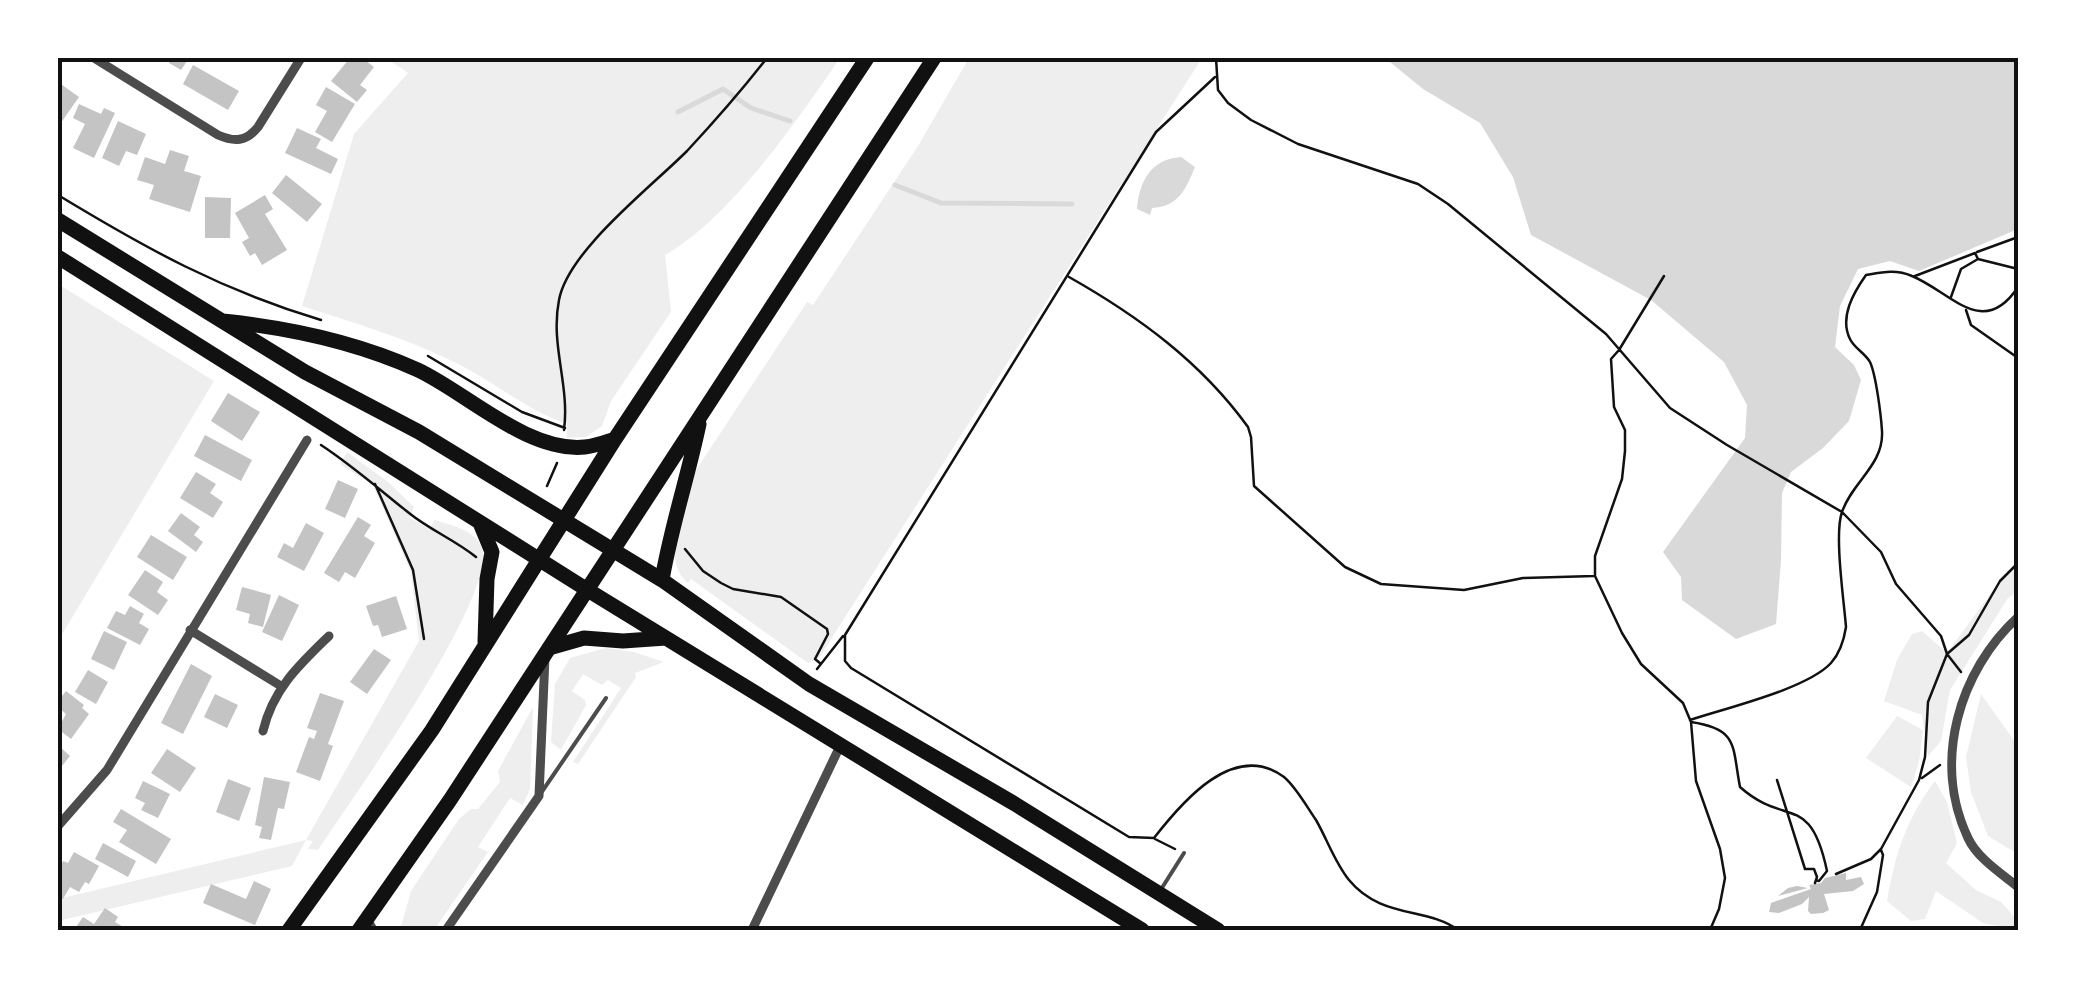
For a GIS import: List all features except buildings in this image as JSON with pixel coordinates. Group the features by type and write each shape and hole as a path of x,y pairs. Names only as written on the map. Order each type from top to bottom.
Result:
{"highway":[{"path":"289,930 420,746 867,58"},
{"path":"368,926 934,58"},
{"path":"58,220 305,372 449,450 564,520 662,580 809,684 1218,930"},
{"path":"58,256 539,560 1142,930"},
{"path":"219,321 290,328 368,350 431,377 536,437 582,448 616,439"},
{"path":"662,580 700,415"},
{"path":"480,523 492,552 487,578 485,646"},
{"path":"547,651 584,638 666,638"}],"street":[{"path":"94,58 232,140 253,133 301,58"},
{"path":"58,826 107,770 308,439"},
{"path":"2018,617 1995,638 1968,682 1955,723 1954,758 1954,786 1969,840 2018,887"},
{"path":"190,630 280,686"},
{"path":"263,731 268,708 280,686 330,636"},
{"path":"446,930 539,796 547,651"},
{"path":"752,930 841,744"}],"lane":[{"path":"539,796 606,698"},
{"path":"1158,894 1184,853"}],"path":[{"path":"563,439 567,398 556,329 559,296 571,268 588,246 731,103 767,58"},
{"path":"1216,58 1218,90 1251,120 1298,144 1418,184 1606,334 1670,408 1842,512 1881,552 1896,584 1940,636 1946,654 1968,682"},
{"path":"809,684 845,635 1156,132 1215,77"},
{"path":"58,195 192,273 321,320"},
{"path":"1914,276 2018,237"},
{"path":"1975,253 1978,259"},
{"path":"1950,299 1961,270 1978,259 2018,269"},
{"path":"1690,721 1814,678 1833,661 1843,643 1846,627 1839,522 1873,464 1882,431 1870,363 1850,338 1846,322 1853,293 1866,275 1893,270 1914,276 1979,312 1998,308 2018,287"},
{"path":"1069,276 1115,302 1203,372 1248,427 1254,486 1345,567 1381,584 1444,590 1464,590 1523,578 1595,576"},
{"path":"1664,276 1619,350 1610,358 1614,408 1626,430 1625,451 1622,479 1595,556 1595,576 1641,664 1683,703 1690,721 1696,782 1720,849 1725,878 1710,930"},
{"path":"1966,308 1971,325 2018,358"},
{"path":"419,352 522,412 565,428"},
{"path":"308,439 477,558"},
{"path":"547,486 560,452"},
{"path":"374,482 413,570 424,639"},
{"path":"678,544 702,571 721,583 733,589 781,597 827,628 828,634 815,659 820,664"},
{"path":"1836,874 1870,859 1880,849 1919,780 1925,757 1928,702 1946,654 1968,635 2000,581 2018,563"},
{"path":"845,635 845,661 851,668 1129,838 1154,838 1184,853"},
{"path":"1690,721 1716,726 1728,735 1736,752 1740,787 1757,802 1805,818 1820,840 1827,871 1818,881 1814,869 1805,869 1777,780"},
{"path":"1919,780 1954,758"},
{"path":"1154,838 1204,785 1228,770 1248,765 1267,768 1286,778 1315,819 1349,880 1364,893 1400,913 1446,922 1458,930"},
{"path":"1860,930 1877,892 1883,855 1880,849"}],"shaded area":[{"path":"386,58 840,58 738,193 714,218 665,255 671,312 611,401 602,426 586,437 567,438 567,424 450,360 302,306 354,134 408,73"},
{"path":"969,58 1202,58 819,658 808,663 691,579 688,583 675,559 681,513 696,470 807,302 813,305 918,146"},
{"path":"1385,58 2018,58 2018,229 1919,271 1890,261 1858,269 1840,306 1835,347 1854,365 1861,380 1849,421 1823,448 1791,472 1782,493 1776,624 1736,639 1682,600 1681,577 1663,552 1745,438 1747,405 1724,362 1651,300 1531,235 1513,177 1480,123 1423,89"},
{"path":"1181,157 1195,167 1180,195 1168,204 1152,208 1150,215 1137,209 1148,174 1161,162"},
{"path":"58,284 214,381 58,641"},
{"path":"347,452 414,507 410,518 429,529 435,520 478,540 481,570 469,606 419,698 318,850 308,849 313,841 306,840 419,641 411,572 373,485 340,464"},
{"path":"2018,568 2018,591 2008,598 1950,690 1941,741 1928,756 1922,715 1884,701 1897,660 1912,634 1922,631 1947,653 2000,581"},
{"path":"606,648 664,662 635,673 578,764 573,762 621,688 608,680 602,685 583,674 572,691 586,705 561,750 551,742 555,684 570,658"},
{"path":"1981,694 2018,746 2018,854 1988,836 1971,792 1966,757"},
{"path":"533,707 530,789 523,805 510,798 478,847 488,852 434,930 400,930 411,891 459,819 471,809 478,809 500,782 498,771"},
{"path":"1897,716 1923,730 1911,787 1866,758"},
{"path":"1935,781 1947,802 1957,843 1946,863 1976,890 2001,902 2018,921 2018,930 1983,923 1936,891 1925,919 1911,921 1887,901 1903,838"},
{"path":"306,840 292,866 58,921 58,899"}],"waterway":[{"path":"678,112 723,89 751,108 790,121"},
{"path":"895,185 941,203 1072,204"}]}
